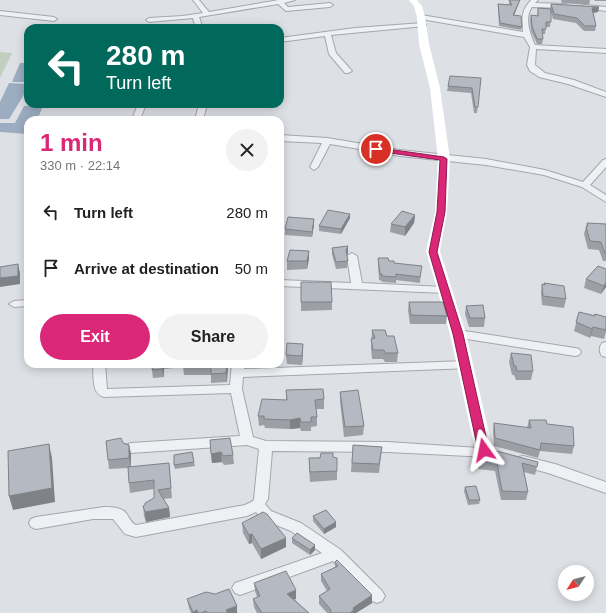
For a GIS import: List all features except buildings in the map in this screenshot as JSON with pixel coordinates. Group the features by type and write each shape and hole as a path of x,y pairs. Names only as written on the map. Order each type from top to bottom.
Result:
{"street":[{"path":"196,0 208,14"},
{"path":"149,20 195,16 292,0"},
{"path":"413,0 418,6 422,21 424,44 435,88 444,159 441,212 433,252 466,365 484,450"},
{"path":"535,0 529,5 525,20 527,36 533,47 531,65 533,69 542,75 571,82 606,95"},
{"path":"279,2 286,9 330,5"},
{"path":"529,5 606,9"},
{"path":"0,12 54,19"},
{"path":"195,16 199,24"},
{"path":"284,39 422,21 527,36"},
{"path":"327,33 333,54 348,71"},
{"path":"533,47 606,51"},
{"path":"284,138 327,141 444,159 486,162 545,173 585,185 606,199"},
{"path":"314,168 327,141"},
{"path":"585,185 606,162"},
{"path":"352,256 357,286"},
{"path":"284,283 445,290"},
{"path":"14,304 24,303"},
{"path":"458,334 575,352"},
{"path":"606,346 606,353"},
{"path":"284,367 466,365"},
{"path":"99,368 101,389 104,393 236,389"},
{"path":"238,368 236,389 247,440"},
{"path":"131,448 247,440 266,446 388,447 484,450 498,454"},
{"path":"36,523 101,512 112,512 118,514 130,530 136,531 247,510 258,504 263,493 266,446"},
{"path":"513,458 550,468 606,488"},
{"path":"258,504 266,515 296,527 336,554 377,596"},
{"path":"240,588 336,554"}],"green space":[{"path":"0,52 12,53 0,78"}],"water":[{"path":"20,63 24,63 24,82 12,82"},
{"path":"9,83 24,84 24,95 9,119 0,119 0,102"},
{"path":"24,106 24,108 42,108 39,116 24,116 24,134 0,132 0,123 15,123"}],"route":[{"path":"376,149 444,159 441,212 433,252 466,365 484,450"}]}
